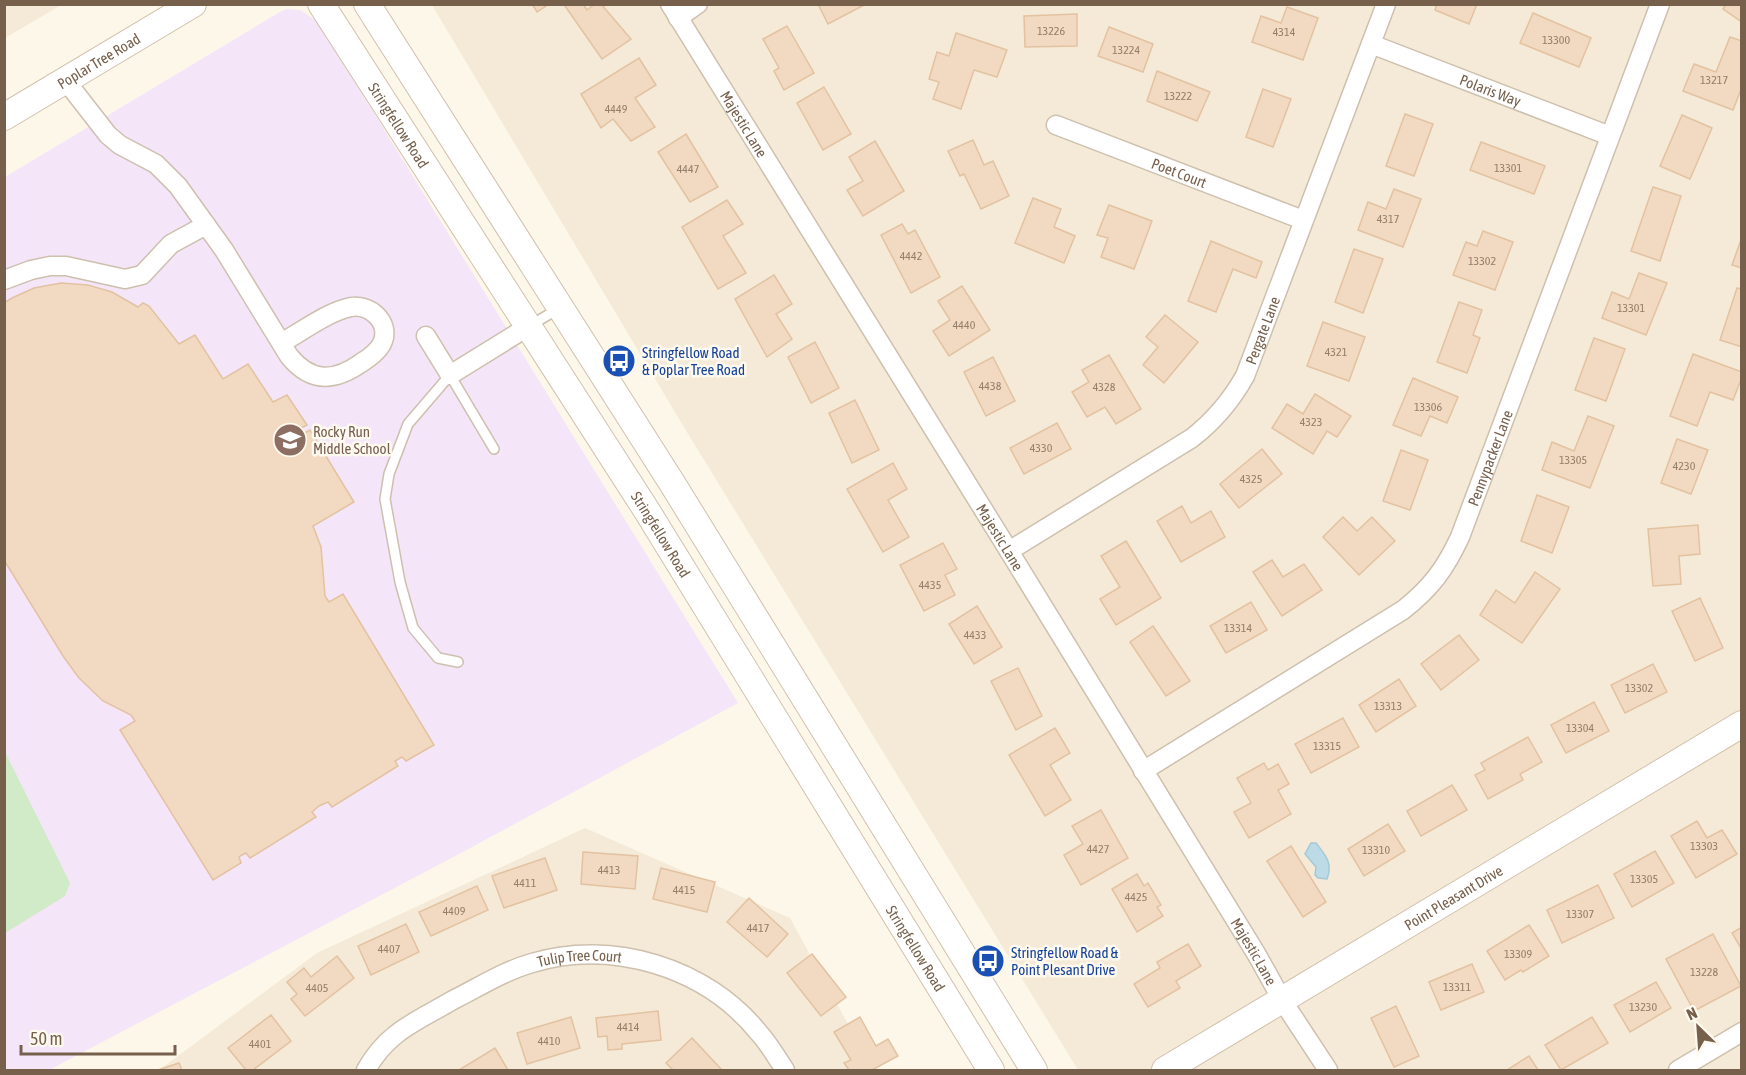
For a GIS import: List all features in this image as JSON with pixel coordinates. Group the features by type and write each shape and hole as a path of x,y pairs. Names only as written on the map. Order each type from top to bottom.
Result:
{"main road":[{"name":"Poplar Tree Road","path":"4,117 193,4"},
{"name":"Stringfellow Road","path":"321,4 647,512 991,1071"},
{"path":"367,4 672,483 1034,1071"},
{"name":"Point Pleasant Drive","path":"1165,1071 1742,724"}],"street":[{"path":"674,11 698,4"},
{"name":"Pergate Lane","path":"1009,551 1192,438 1223,410 1234,396 1245,376 1386,4"},
{"name":"Pennypacker Lane","path":"1143,771 1402,610 1422,595 1447,564 1465,526 1660,4"},
{"name":"Majestic Lane","path":"674,11 1009,551 1257,955 1282,1000 1328,1071"},
{"name":"Polaris Way","path":"1371,44 1610,136"},
{"path":"66,81 108,135 120,145 156,164 178,186 224,250 281,343 294,363 309,373 321,377 333,377 350,371 376,352 384,340 384,331 379,318 372,311 362,306 351,307 336,312 281,343"},
{"name":"Poet Court","path":"1056,125 1303,220"},
{"path":"4,280 50,266 66,266 125,279 142,275 171,244 206,225"},
{"path":"426,336 450,375 529,326"},
{"name":"Tulip Tree Court","path":"366,1071 376,1053 397,1032 492,979 531,963 585,954 621,956 657,964 687,976 738,1011 759,1032 785,1071"},
{"path":"1678,1071 1742,1032"}],"lane":[{"path":"529,326 560,307"},
{"path":"458,662 438,658 413,628 400,582 385,498 389,474 408,424 450,375 494,449"}],"shaded area":[{"path":"5,4 61,4 61,5 5,38"},
{"path":"432,5 1741,5 1741,1070 1078,1070 682,424"},
{"name":"Rocky Run Middle School","path":"287,9 300,10 317,21 738,703 461,853 49,1070 5,1070 5,177"},
{"path":"585,828 790,918 873,1070 159,1070 317,953"}],"green space":[{"path":"5,752 70,883 65,896 5,933"}],"water":[{"path":"1311,843 1316,843 1328,860 1327,879 1318,878 1315,875 1316,867 1305,854"}],"building":[{"path":"532,4 549,4 537,12"},
{"path":"583,4 587,10 595,4 601,4 631,39 602,59 565,6"},
{"path":"818,4 866,4 828,24"},
{"path":"1437,4 1477,4 1469,24 1435,10"},
{"path":"1726,4 1742,4 1742,22 1723,9"},
{"path":"1287,7 1318,18 1303,60 1252,42 1261,16 1281,23"},
{"path":"1533,13 1591,38 1579,67 1520,43"},
{"path":"1077,14 1077,46 1025,47 1024,16"},
{"path":"787,26 814,73 784,90 774,71 779,68 763,39"},
{"path":"1109,27 1153,44 1143,72 1098,56"},
{"path":"956,33 1007,50 997,77 974,70 961,109 933,99 939,82 929,79 937,52 949,56"},
{"path":"1730,37 1742,41 1742,87 1733,110 1683,91 1694,64 1716,72"},
{"path":"639,58 656,85 635,98 655,127 631,141 613,119 601,128 581,94"},
{"path":"1157,71 1210,92 1197,121 1147,101"},
{"path":"824,87 851,134 823,150 797,103"},
{"path":"1263,89 1291,99 1273,147 1246,137"},
{"path":"1405,114 1433,124 1414,176 1386,166"},
{"path":"1682,115 1712,128 1690,179 1660,166"},
{"path":"686,134 718,187 690,202 658,152"},
{"path":"973,140 984,165 993,161 1009,196 981,209 964,174 960,176 948,151"},
{"path":"875,141 904,191 863,216 847,190 863,181 849,157"},
{"path":"1481,142 1545,166 1534,194 1470,170"},
{"path":"1653,187 1681,196 1660,261 1631,251"},
{"path":"1394,189 1421,199 1403,247 1358,230 1368,202 1386,209"},
{"path":"1033,198 1061,209 1054,227 1075,236 1064,263 1015,243"},
{"path":"727,200 743,224 723,236 746,273 718,289 682,227"},
{"path":"1109,205 1152,221 1134,269 1101,257 1108,238 1097,235"},
{"path":"902,224 908,234 915,230 940,277 911,293 881,235"},
{"path":"1483,231 1513,242 1495,290 1453,275 1466,242 1477,246"},
{"path":"1742,237 1742,268 1732,265"},
{"path":"1211,241 1262,262 1256,278 1233,269 1216,312 1188,301"},
{"path":"1354,249 1383,259 1363,313 1335,302"},
{"path":"1639,273 1667,283 1646,335 1602,318 1612,292 1629,299"},
{"path":"774,275 792,304 776,314 792,339 767,357 735,299"},
{"path":"61,283 88,285 112,292 138,307 143,303 149,306 179,344 195,335 223,379 248,364 273,402 287,395 307,425 292,433 295,438 310,430 354,502 313,526 321,547 325,596 329,602 343,594 434,745 406,761 402,757 395,761 398,766 332,807 328,802 319,806 312,812 316,817 250,858 246,853 242,855 239,857 241,863 213,880 120,730 135,721 131,715 103,701 79,678 4,560 4,303 34,288"},
{"path":"962,286 990,330 949,356 933,331 950,320 938,301"},
{"path":"1737,288 1742,289 1742,347 1720,340"},
{"path":"1459,302 1482,310 1473,335 1480,338 1467,373 1437,362"},
{"path":"1165,315 1198,342 1164,383 1143,365 1158,347 1146,337"},
{"path":"1323,322 1365,337 1349,381 1307,366"},
{"path":"1594,338 1625,349 1606,401 1575,390"},
{"path":"815,342 839,388 811,403 788,357"},
{"path":"1693,354 1742,372 1733,400 1710,392 1697,426 1670,416"},
{"path":"1109,355 1141,409 1116,424 1105,407 1087,417 1072,392 1089,382 1082,370"},
{"path":"993,357 1015,401 986,416 964,372"},
{"path":"1413,378 1458,397 1447,423 1430,416 1421,436 1393,425"},
{"path":"1315,394 1351,416 1337,437 1327,431 1313,454 1272,428 1287,404 1303,414"},
{"path":"855,400 879,450 852,463 829,413"},
{"path":"1588,416 1614,426 1590,488 1542,470 1552,442 1574,451"},
{"path":"1057,423 1071,449 1024,474 1010,448"},
{"path":"1677,439 1708,450 1691,494 1661,483"},
{"path":"1262,449 1282,474 1239,508 1220,484"},
{"path":"1401,450 1428,460 1410,510 1383,501"},
{"path":"893,463 907,489 888,500 909,537 883,552 847,489"},
{"path":"1537,495 1569,507 1552,553 1521,541"},
{"path":"1182,506 1191,523 1211,511 1225,537 1181,562 1157,521"},
{"path":"1343,517 1357,531 1372,517 1395,541 1359,575 1323,537"},
{"path":"1698,525 1700,554 1679,556 1681,584 1653,586 1648,529"},
{"path":"1126,541 1161,598 1116,625 1100,599 1120,587 1101,556"},
{"path":"943,543 957,569 945,575 955,595 924,611 900,565"},
{"path":"1272,560 1283,577 1304,564 1322,590 1282,616 1253,572"},
{"path":"1535,572 1560,589 1522,643 1480,615 1496,590 1515,603"},
{"path":"1700,598 1723,648 1695,661 1672,611"},
{"path":"1251,602 1267,630 1226,653 1210,626"},
{"path":"977,606 1002,647 974,664 949,624"},
{"path":"1153,626 1190,681 1166,696 1130,642"},
{"path":"1459,635 1479,660 1441,690 1421,664"},
{"path":"1653,664 1667,692 1625,713 1611,685"},
{"path":"1018,668 1042,716 1016,730 991,681"},
{"path":"1399,679 1416,706 1376,732 1359,705"},
{"path":"1594,702 1609,731 1566,753 1551,725"},
{"path":"1343,718 1359,747 1311,773 1295,744"},
{"path":"1055,728 1070,753 1050,765 1071,800 1045,816 1009,755"},
{"path":"1528,737 1542,762 1520,774 1523,780 1488,799 1475,775 1485,770 1481,763"},
{"path":"1264,763 1268,770 1278,764 1289,784 1278,790 1291,814 1249,838 1234,812 1251,803 1237,778"},
{"path":"1452,785 1467,810 1421,836 1407,811"},
{"path":"1101,810 1128,858 1081,885 1064,855 1083,844 1072,826"},
{"path":"1697,821 1707,838 1722,830 1737,854 1696,878 1671,836"},
{"path":"1388,824 1405,851 1364,876 1348,849"},
{"path":"1291,846 1326,902 1303,917 1267,861"},
{"path":"1655,851 1674,883 1632,907 1614,874"},
{"path":"583,852 638,856 635,889 581,884"},
{"path":"545,858 557,890 504,908 492,876"},
{"path":"661,868 715,882 707,912 653,899"},
{"path":"1137,874 1144,886 1148,883 1161,905 1157,907 1163,916 1137,932 1112,889"},
{"path":"1598,885 1614,918 1562,943 1547,910"},
{"path":"477,886 488,910 431,936 419,912"},
{"path":"749,898 788,934 767,957 727,922"},
{"path":"406,924 419,952 371,975 358,946"},
{"path":"1529,925 1549,956 1505,980 1487,951"},
{"path":"1742,927 1742,950 1732,933"},
{"path":"1713,934 1741,986 1694,1011 1666,959"},
{"path":"1188,944 1201,966 1176,981 1180,988 1148,1007 1134,984 1160,968 1157,962"},
{"path":"812,954 846,997 821,1016 787,973"},
{"path":"337,956 354,978 305,1016 291,999 297,994 287,982 304,968 311,977"},
{"path":"1472,964 1484,992 1441,1010 1429,982"},
{"path":"1656,982 1671,1008 1630,1032 1614,1005"},
{"path":"1396,1006 1419,1056 1394,1067 1371,1018"},
{"path":"658,1011 661,1040 622,1044 622,1049 608,1050 607,1036 598,1037 596,1018"},
{"path":"271,1015 291,1041 253,1070 246,1070 228,1048"},
{"path":"571,1017 580,1048 527,1064 517,1033"},
{"path":"860,1017 876,1046 888,1039 898,1056 872,1070 849,1070 844,1063 851,1060 834,1032"},
{"path":"1592,1017 1608,1043 1561,1070 1545,1045"},
{"path":"692,1038 722,1070 673,1070 666,1063"},
{"path":"495,1048 508,1070 459,1070"},
{"path":"1529,1056 1538,1070 1507,1070"},
{"path":"179,1063 182,1070 158,1070"}],"place":[{"name":"Stringfellow Road & Poplar Tree Road","path":"619,361"},
{"name":"Rocky Run Middle School","path":"290,440"},
{"name":"Stringfellow Road & Point Plesant Drive","path":"988,961"}]}
